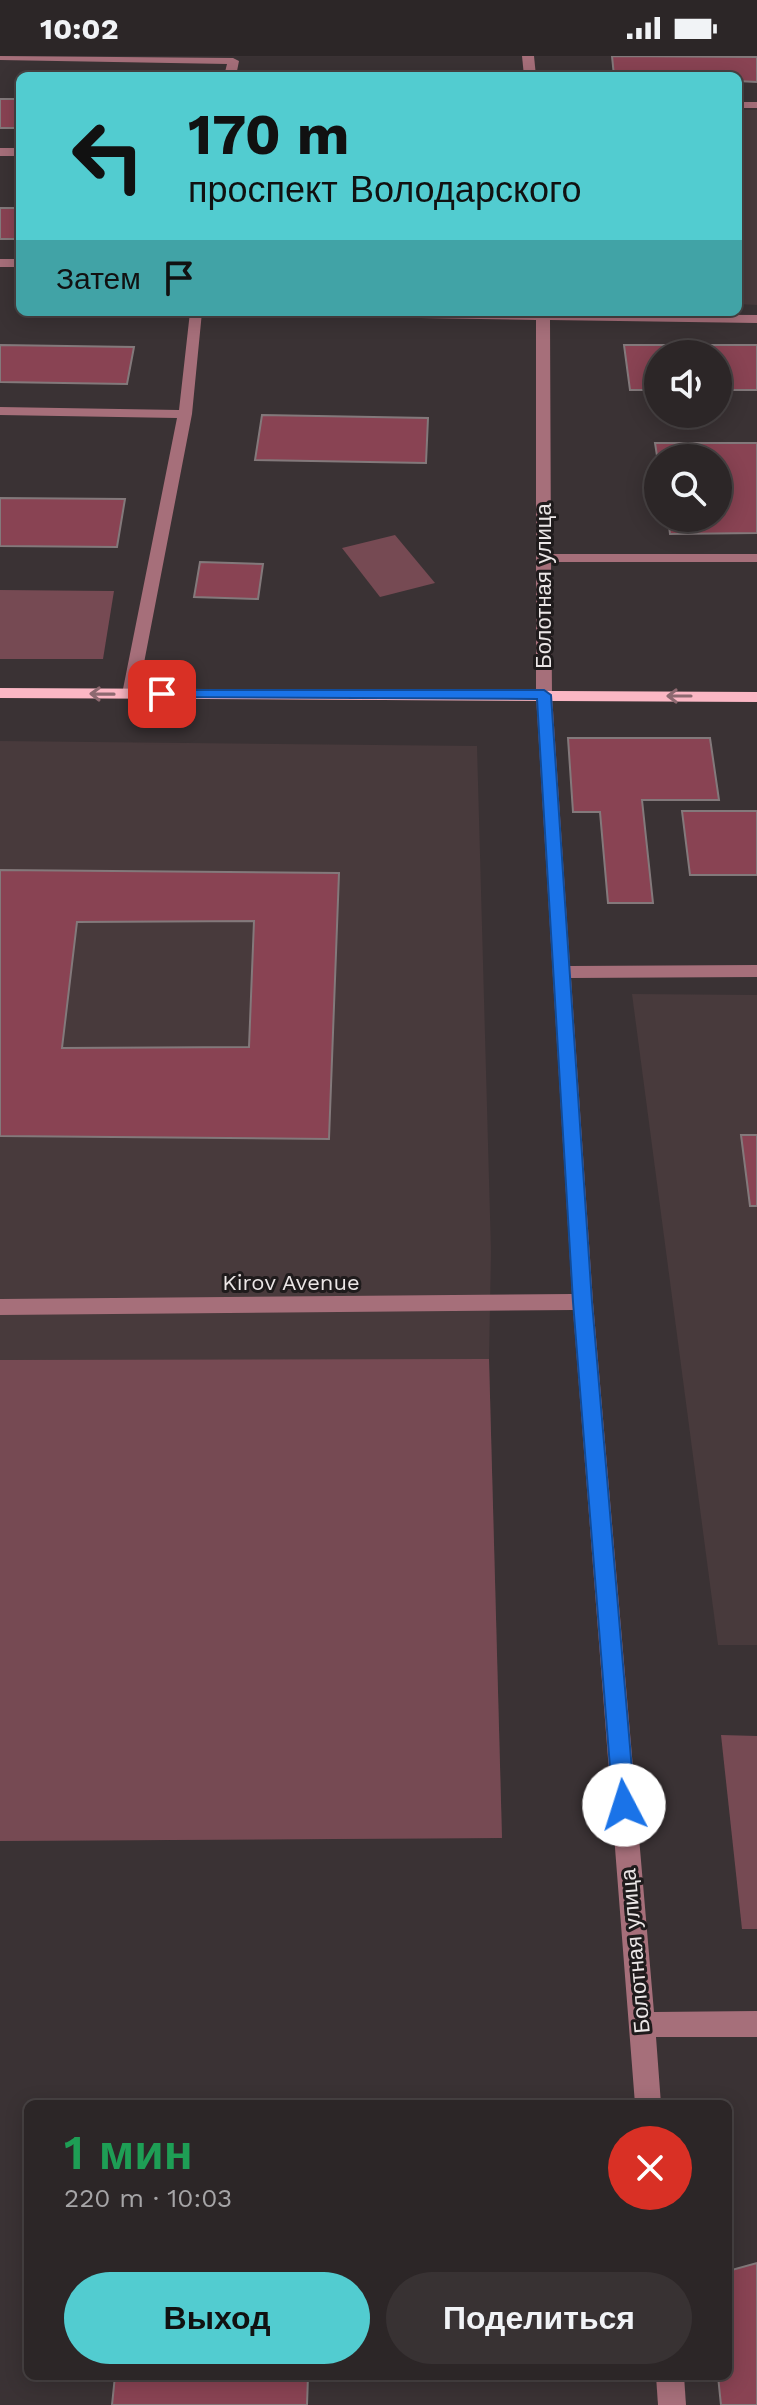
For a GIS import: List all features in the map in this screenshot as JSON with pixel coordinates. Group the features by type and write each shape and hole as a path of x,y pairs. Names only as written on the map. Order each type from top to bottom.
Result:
{"main road":[{"path":"0,693 757,697"}],"street":[{"path":"0,57 233,61 231,72"},
{"path":"130,694 185,414 196,316"},
{"name":"Болотная улица","path":"543,316 544,695 583,1302 648,2100"},
{"path":"650,316 757,319"},
{"path":"0,411 185,414"},
{"path":"543,558 757,558"},
{"path":"563,972 757,971"},
{"name":"Kirov Avenue","path":"0,1307 583,1302"},
{"path":"641,2025 757,2024"},
{"path":"670,2380 672,2405"}],"shaded area":[{"path":"742,110 757,110 757,305 742,304"},
{"path":"395,535 435,583 380,597 342,548"},
{"path":"0,590 114,591 103,659 0,659"},
{"path":"0,741 477,746 491,1252 489,1359 502,1838 0,1841"},
{"path":"632,994 757,995 757,1645 718,1645"},
{"path":"489,1359 502,1838 0,1841 0,1360"},
{"path":"721,1735 757,1736 757,1929 742,1929"}],"building":[{"path":"612,56 757,57 757,82 742,81 742,72 614,72"},
{"path":"0,99 16,99 16,128 0,128"},
{"path":"0,208 16,208 16,239 0,239"},
{"path":"0,345 134,347 127,384 0,382"},
{"path":"624,345 644,345 644,390 630,390"},
{"path":"732,345 757,345 757,390 732,390"},
{"path":"262,415 428,418 426,463 255,460"},
{"path":"757,443 757,533 670,534 732,532 732,444 655,444"},
{"path":"0,498 125,499 117,547 0,546"},
{"path":"200,562 263,564 258,599 194,597"},
{"path":"568,738 710,738 719,800 642,800 653,903 608,903 600,812 573,812"},
{"path":"682,811 757,811 757,875 690,875"},
{"path":"0,870 339,873 329,1139 0,1136","holes":["254,921 249,1047 62,1048 77,922"]},
{"path":"741,1135 757,1135 757,1206 750,1206"},
{"path":"757,2263 757,2405 721,2405 718,2380 732,2380 732,2270"},
{"path":"115,2380 308,2380 307,2405 112,2405"}],"route":[{"path":"162,694 544,695 583,1302 624,1805"}]}
